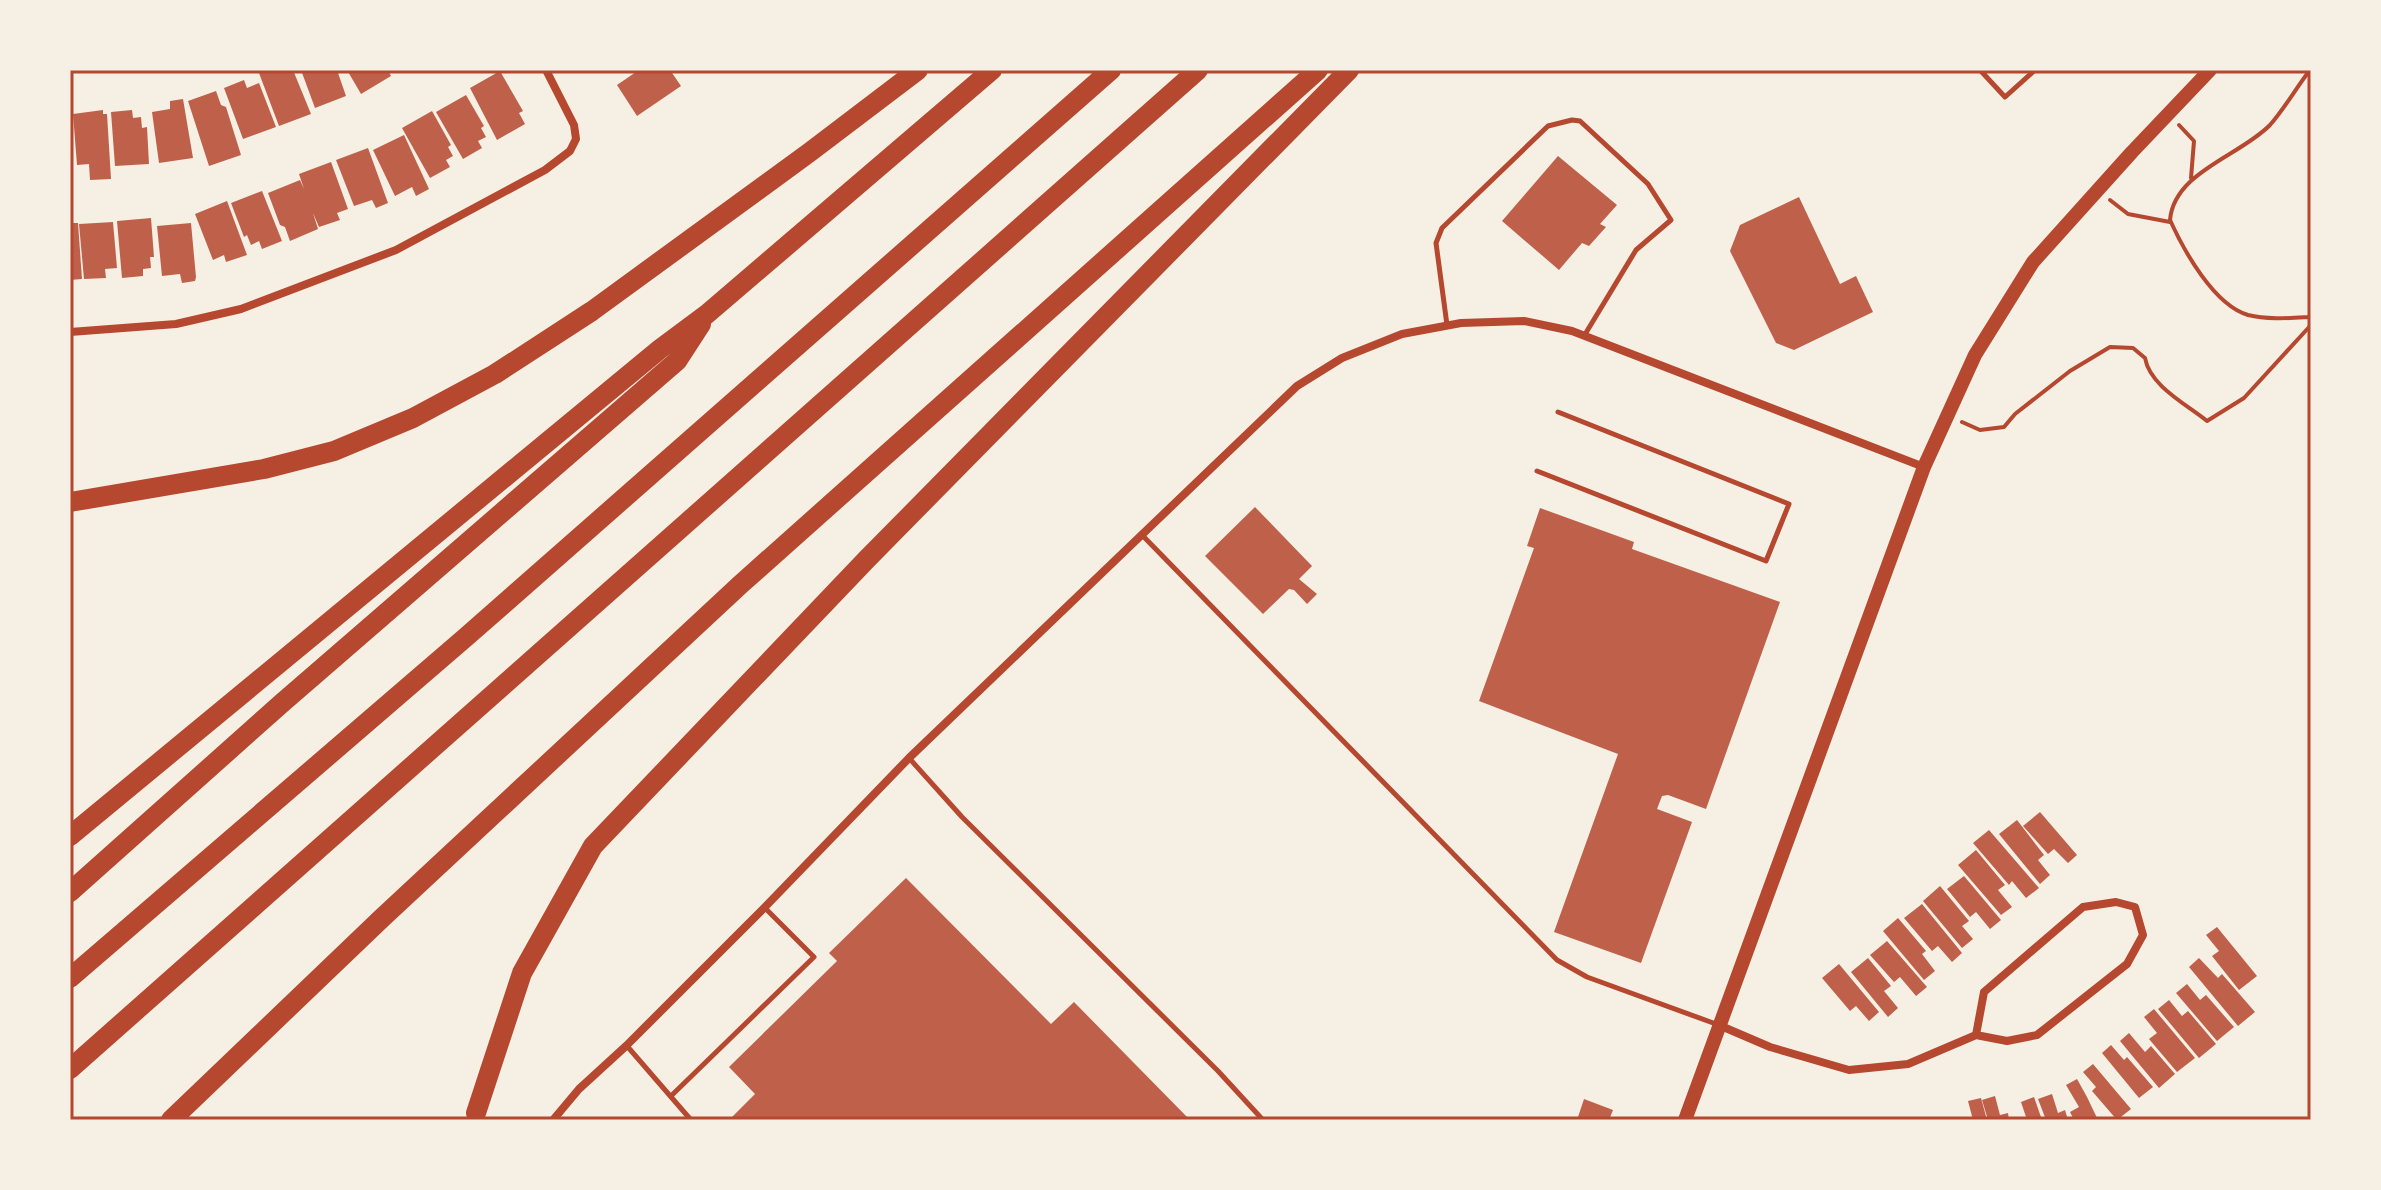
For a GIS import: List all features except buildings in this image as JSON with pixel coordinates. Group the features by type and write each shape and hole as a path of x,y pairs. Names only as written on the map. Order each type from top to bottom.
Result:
{"highway":[{"path":"70,502 264,469 334,451 413,418 495,374 592,311 918,70"},
{"path":"70,836 660,349 707,314 992,70"},
{"path":"70,978 466,637 1111,70"},
{"path":"70,1069 1198,70"},
{"path":"171,1120 382,918 741,584 1318,70"},
{"path":"476,1113 522,973 593,846 878,547 1349,70"},
{"path":"70,892 282,703 677,361 707,314"}],"main road":[{"path":"1685,1120 1924,467 1975,355 2033,262 2202,73"}],"street":[{"path":"70,332 176,324 241,309 396,250 487,202 559,161 570,151 576,139 574,125 546,70"},
{"path":"553,1120 579,1089 765,907 909,758 1297,386 1342,358 1402,334 1461,323 1524,321 1572,331 1924,467"},
{"path":"1721,1026 1770,1047 1849,1070 1908,1064 1976,1035 2007,1041 2037,1035 2127,964 2143,935 2135,907 2116,902 2083,907 1984,992 1976,1035"}],"lane":[{"path":"1980,70 2005,97 2035,70"},
{"path":"1447,325 1436,243 1442,228 1548,126 1572,120 1580,121 1648,184 1671,220 1636,250 1584,336"},
{"path":"1537,471 1766,561 1789,504 1558,412"},
{"path":"1141,535 1557,960 1587,977 1721,1026"},
{"path":"909,758 962,817 1218,1071 1263,1120"},
{"path":"671,1096 814,957 765,907"},
{"path":"626,1046 691,1120"}],"path":[{"path":"2310,70 2287,104 2254,139 2191,179 2171,212 2170,222 2194,265 2218,295 2233,307 2247,315 2311,317"},
{"path":"2191,179 2194,141"},
{"path":"2128,214 2170,222"},
{"path":"1980,430 2004,427 2015,414 2070,371 2110,347 2133,348 2145,358 2155,382 2207,421 2244,398 2311,325"}]}
